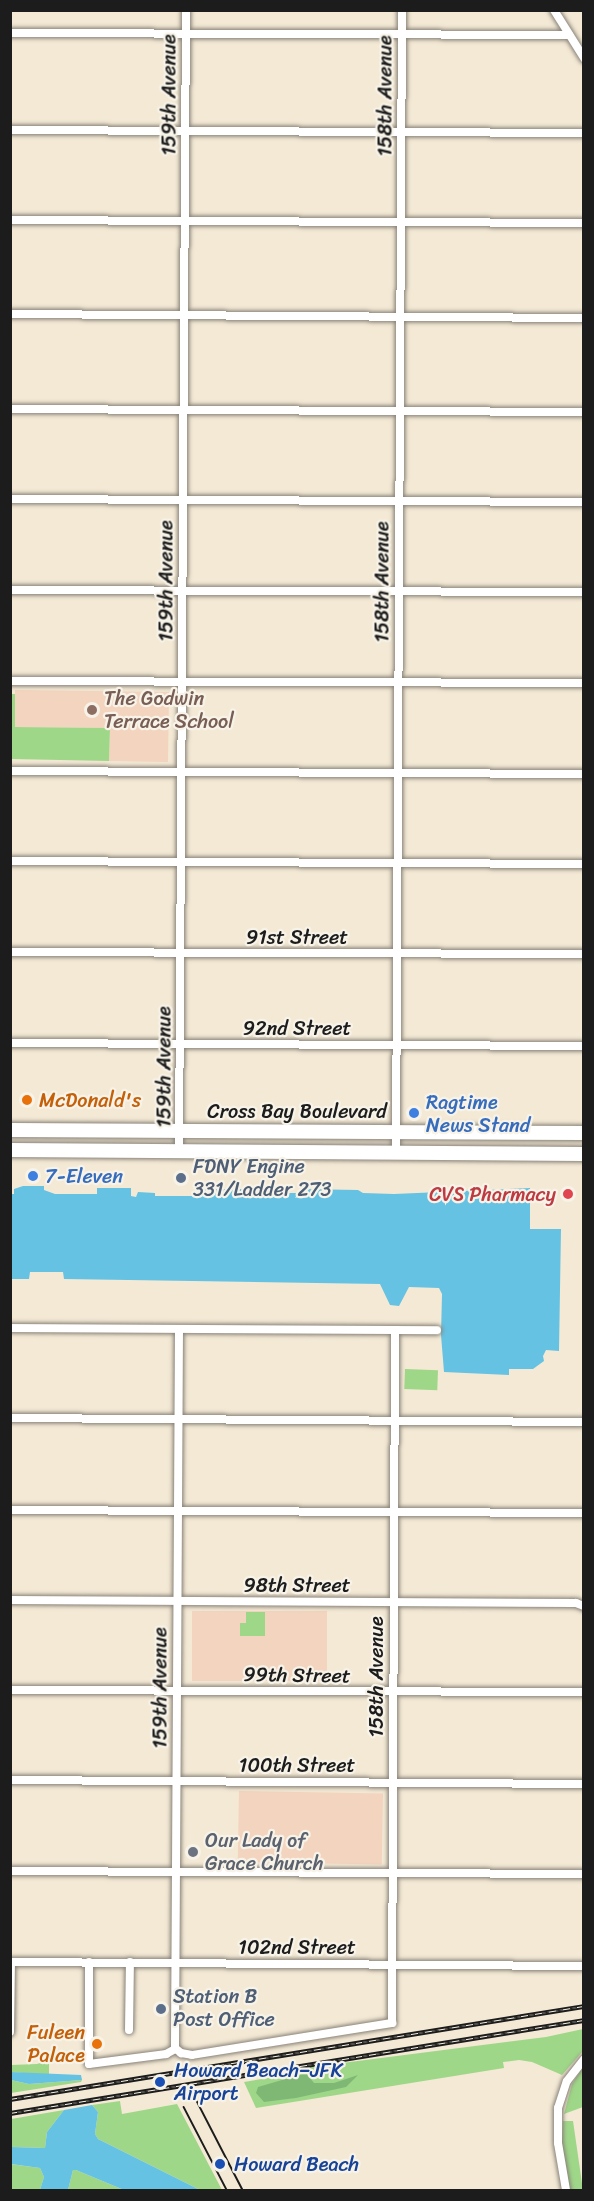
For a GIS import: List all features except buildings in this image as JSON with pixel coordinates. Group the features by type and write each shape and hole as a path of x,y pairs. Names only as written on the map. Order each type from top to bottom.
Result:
{"main road":[{"name":"Cross Bay Boulevard","path":"10,1130 584,1134"},
{"path":"10,1150 396,1155 584,1154"}],"street":[{"name":"159th Avenue","path":"179,1152 186,10"},
{"name":"158th Avenue","path":"396,1155 402,10"},
{"path":"554,10 584,58"},
{"path":"10,33 569,35"},
{"path":"10,130 584,133"},
{"path":"10,220 584,223"},
{"path":"10,315 584,318"},
{"path":"10,409 584,412"},
{"path":"10,499 584,502"},
{"path":"10,590 584,592"},
{"path":"10,681 584,683"},
{"path":"10,771 584,774"},
{"path":"10,861 584,864"},
{"name":"91st Street","path":"10,952 584,954"},
{"name":"92nd Street","path":"10,1042 584,1046"},
{"path":"10,1328 437,1330"},
{"name":"159th Avenue","path":"175,2048 179,1329"},
{"name":"158th Avenue","path":"175,2048 192,2055 392,2023 395,1330"},
{"path":"10,1418 584,1422"},
{"path":"10,1510 584,1513"},
{"name":"98th Street","path":"10,1600 576,1603 584,1606"},
{"name":"99th Street","path":"10,1690 584,1692"},
{"name":"100th Street","path":"10,1780 584,1784"},
{"path":"10,1870 584,1874"},
{"path":"10,2032 11,1962"},
{"name":"102nd Street","path":"11,1962 584,1966"},
{"path":"89,1962 89,2064 166,2054 175,2048"},
{"path":"129,2030 130,1962"},
{"path":"566,2190 558,2144 558,2108 567,2082 584,2059"}],"shaded area":[{"name":"The Godwin Terrace School","path":"15,690 169,692 168,762 109,761 110,728 15,727"},
{"path":"192,1611 327,1611 327,1681 192,1681"},
{"path":"239,1791 383,1794 382,1865 238,1862"}],"green space":[{"path":"11,694 15,694 15,727 110,728 109,761 11,759"},
{"path":"405,1369 438,1370 437,1390 404,1389"},
{"path":"246,1612 265,1612 265,1636 240,1636 240,1623 246,1623"},
{"path":"583,2029 583,2051 562,2075 532,2062 519,2060 503,2062 504,2068 256,2108 244,2082 304,2072 303,2068 546,2037"},
{"path":"49,2060 49,2075 11,2072 11,2065 37,2064"},
{"path":"583,2067 583,2107 564,2114 572,2084"},
{"path":"306,2073 314,2083 334,2083 358,2075 346,2087 296,2098 264,2102 256,2093 258,2087"},
{"path":"11,2080 29,2084 82,2080 11,2093"},
{"path":"120,2101 122,2114 177,2104 222,2190 200,2190 98,2139 95,2134 98,2112 92,2105"},
{"path":"64,2110 47,2132 45,2148 11,2147 11,2119"},
{"path":"563,2121 573,2121 583,2190 570,2190 562,2142"},
{"path":"10,2164 40,2168 44,2177 40,2190 11,2190"},
{"path":"73,2170 76,2170 124,2190 68,2190"}],"water":[{"path":"23,1186 44,1186 44,1190 55,1194 97,1194 97,1188 131,1188 131,1196 136,1197 138,1192 155,1193 155,1196 197,1196 198,1189 266,1189 266,1193 298,1193 301,1189 358,1190 363,1193 394,1194 530,1188 530,1229 561,1229 559,1351 546,1350 543,1356 544,1361 533,1369 509,1369 509,1375 444,1372 441,1335 442,1294 439,1288 409,1287 399,1306 390,1305 380,1284 64,1279 63,1272 30,1272 29,1279 11,1279 11,1194 14,1194 14,1189"},
{"path":"11,2072 81,2075 82,2080 29,2084 11,2080"},
{"path":"92,2105 98,2112 95,2134 98,2139 200,2190 124,2190 73,2170 68,2190 40,2190 44,2177 40,2168 11,2164 11,2147 45,2148 47,2132 64,2110"}],"tram line":[{"path":"197,2101 243,2190"},
{"path":"184,2107 227,2190"}],"railway":[{"path":"10,2099 584,2006"},
{"path":"10,2113 584,2020"}],"place":[{"name":"The Godwin Terrace School","path":"92,710"},
{"name":"McDonald's","path":"27,1100"},
{"name":"Ragtime News Stand","path":"414,1113"},
{"name":"7-Eleven","path":"33,1176"},
{"name":"FDNY Engine 331/Ladder 273","path":"181,1178"},
{"name":"CVS Pharmacy","path":"568,1194"},
{"name":"Our Lady of Grace Church","path":"193,1852"},
{"name":"Station B Post Office","path":"161,2009"},
{"name":"Fuleen Palace","path":"97,2044"},
{"name":"Howard Beach–JFK Airport","path":"160,2082"},
{"name":"Howard Beach","path":"220,2164"}]}
